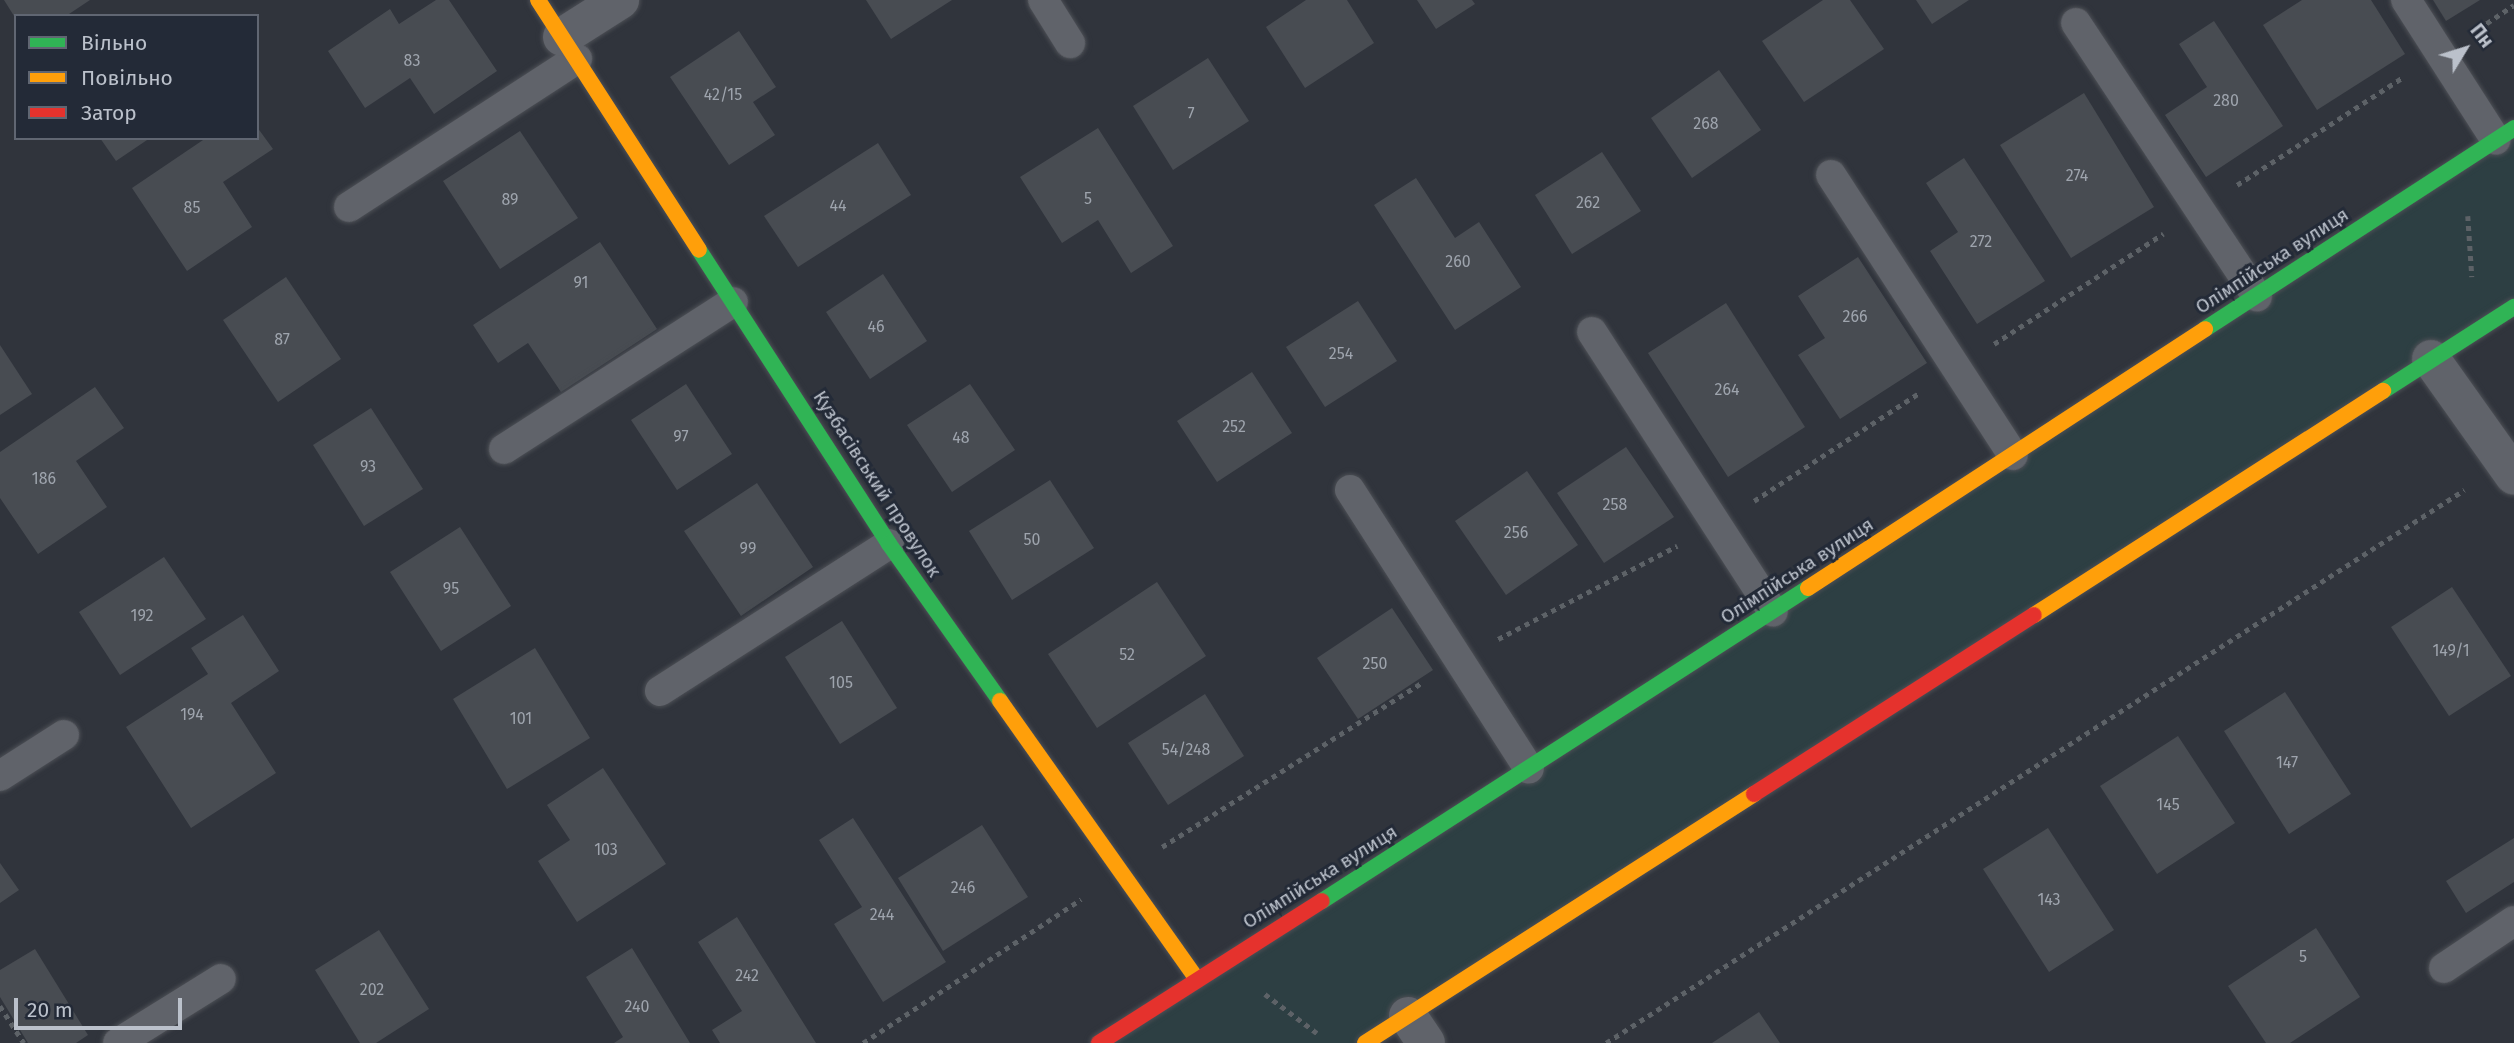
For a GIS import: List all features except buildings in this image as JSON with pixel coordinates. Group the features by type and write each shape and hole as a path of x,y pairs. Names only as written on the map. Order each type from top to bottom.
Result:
{"main road":[{"name":"Кузбасівський провулок","path":"538,0 889,544 1197,979"},
{"name":"Олімпійська вулиця","path":"1099,1043 1773,612 2505,134"},
{"path":"1365,1043 1417,1029 2431,359 2514,307"}],"street":[{"path":"570,48 620,0"},
{"path":"2431,359 2510,470"}],"lane":[{"path":"1043,0 1070,43"},
{"path":"2406,0 2505,134"},
{"path":"2076,23 2257,296"},
{"path":"349,207 570,48"},
{"path":"1831,175 2013,455"},
{"path":"504,449 733,302"},
{"path":"1592,332 1773,612"},
{"path":"1350,490 1529,769"},
{"path":"660,691 889,544"},
{"path":"0,776 64,735"},
{"path":"2444,968 2514,921"},
{"path":"118,1043 221,979"}],"path":[{"path":"2463,160 2476,331"},
{"path":"1606,1043 2510,470"},
{"path":"0,1006 24,1043"}],"shaded area":[{"path":"2514,129 2514,306 1365,1043 1099,1043"}],"traffic: fast":[{"path":"2205,329 2514,128"},
{"path":"699,250 889,544 1000,701"},
{"path":"2383,391 2514,307"},
{"path":"1322,901 1808,588"}],"traffic: slow":[{"path":"538,0 699,250"},
{"path":"1808,588 2205,329"},
{"path":"2034,615 2383,391"},
{"path":"1000,701 1197,979"},
{"path":"1365,1043 1754,794"}],"traffic: jam":[{"path":"1754,794 2034,615"},
{"path":"1099,1043 1322,901"}]}
